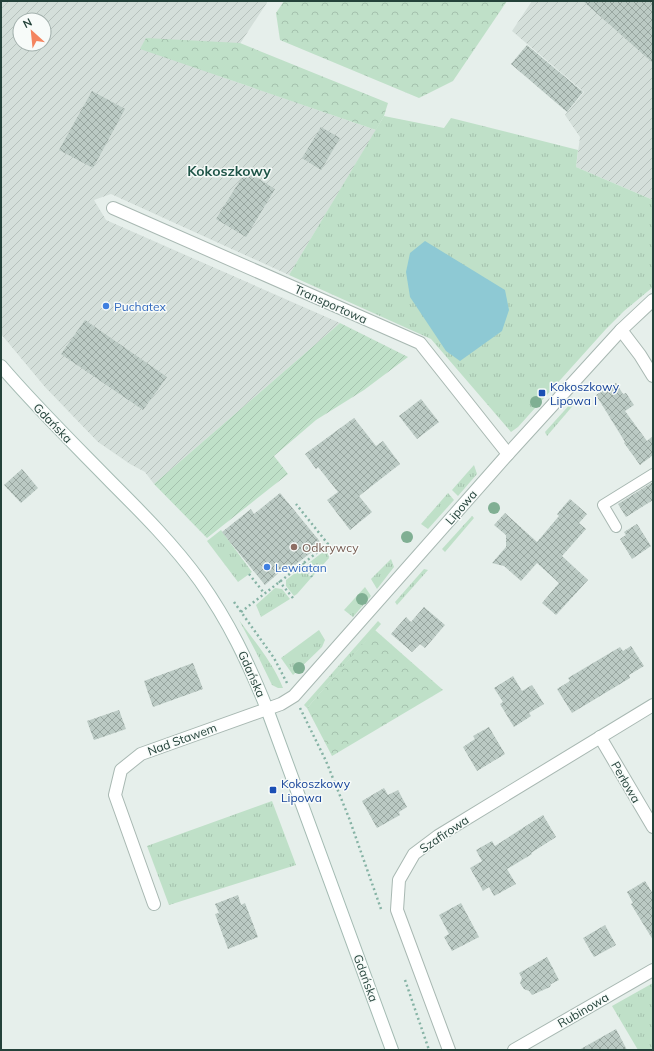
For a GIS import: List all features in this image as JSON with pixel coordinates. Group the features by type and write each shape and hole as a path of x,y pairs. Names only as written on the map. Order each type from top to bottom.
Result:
{"street":[{"name":"Transportowa","path":"113,208 420,343 508,454"},
{"name":"Lipowa","path":"267,709 281,704 294,696 508,454 621,330 653,300"},
{"path":"621,330 640,355 653,376"},
{"name":"Gdańska","path":"1,366 42,413 153,525 188,565 224,617 251,669 267,709 392,1050"},
{"name":"Szafirowa","path":"450,1050 397,910 399,880 414,854 438,836 653,705"},
{"name":"Nad Stawem","path":"154,904 115,795 121,770 141,754 267,709"},
{"name":"Perłowa","path":"600,737 653,828"},
{"name":"Rubinowa","path":"514,1050 653,970"}],"lane":[{"path":"616,527 603,506 653,474"}],"path":[{"path":"241,612 328,544 296,504"},
{"path":"303,563 312,577"},
{"path":"249,574 264,593"},
{"path":"280,581 293,598"},
{"path":"232,600 274,658 289,686"},
{"path":"298,705 326,761 349,818"}],"shaded area":[{"path":"1,1 268,1 219,76 376,130 289,275 111,194 94,200 106,220 340,323 154,484 145,472 130,464 98,442 45,387 1,334"},
{"path":"532,1 653,1 653,200 576,167 580,137 565,115 584,92 512,31"}],"green space":[{"path":"284,1 507,1 453,81 419,98 280,40 276,13"},
{"path":"146,38 240,43 388,103 384,116 376,130 140,49"},
{"path":"384,116 444,128 451,118 578,150 576,167 653,200 653,287 624,311 606,329 518,427 511,432 431,339 289,275"},
{"path":"340,323 408,357 364,390 316,420 274,456 288,474 207,538 154,484"},
{"path":"573,401 576,402 547,436 545,432"},
{"path":"474,465 477,474 458,496 452,490"},
{"path":"448,493 454,500 428,529 421,524"},
{"path":"472,516 474,518 445,552 442,549"},
{"path":"221,530 252,572 238,582 207,541"},
{"path":"327,549 329,558 313,576 306,565"},
{"path":"391,559 394,567 377,589 371,579"},
{"path":"303,567 311,578 294,596 286,586 286,580"},
{"path":"424,569 428,570 397,605 395,602"},
{"path":"365,587 371,596 353,617 344,610"},
{"path":"275,588 282,589 290,599 261,617 256,605"},
{"path":"239,620 269,661 283,688 278,688 272,685"},
{"path":"378,621 381,624 307,708 304,705"},
{"path":"319,630 325,640 322,647 293,675 281,658"},
{"path":"375,630 443,690 332,756 307,708"},
{"path":"272,801 296,865 169,905 147,846"},
{"path":"653,983 653,1050 638,1050 612,1006"}],"water":[{"path":"425,241 505,290 509,310 502,331 460,361 446,351 410,297 406,272 410,253"}],"building":[{"path":"583,1 653,1 653,63"},
{"path":"527,45 583,92 567,112 511,64"},
{"path":"92,91 125,109 93,168 59,150"},
{"path":"321,127 340,138 321,170 302,158"},
{"path":"246,171 275,189 246,237 216,219"},
{"path":"85,320 167,377 143,410 61,354"},
{"path":"616,383 623,394 626,393 634,405 625,411 647,441 653,436 653,455 640,465 624,443 625,442 596,395"},
{"path":"421,399 439,422 417,439 399,416"},
{"path":"354,418 376,446 383,441 400,464 359,496 372,512 350,530 327,500 338,492 318,467 316,469 305,454"},
{"path":"22,469 38,488 21,503 4,485"},
{"path":"653,482 653,500 626,517 618,504"},
{"path":"280,493 322,544 286,572 283,569 265,585 222,532 251,509 254,514"},
{"path":"570,499 587,514 579,523 586,529 562,556 588,580 556,615 542,603 559,583 537,563 521,581 504,566 492,563 506,547 506,535 494,525 505,513 537,542 559,516 557,514"},
{"path":"637,524 651,546 632,559 620,539 626,535 624,532"},
{"path":"424,607 445,625 425,648 420,644 412,652 391,634 406,617 411,622"},
{"path":"631,646 644,666 629,675 630,678 572,713 557,689 570,681 568,678 620,647 623,651"},
{"path":"193,663 203,689 153,707 144,681"},
{"path":"513,676 522,691 532,685 544,704 529,713 531,716 514,727 500,704 503,702 494,688"},
{"path":"119,710 126,729 94,740 87,721"},
{"path":"489,727 505,754 477,771 463,747 475,739 473,736"},
{"path":"384,788 388,795 398,790 407,807 399,812 400,815 377,828 362,801"},
{"path":"543,815 556,837 507,869 516,884 494,896 489,887 483,891 470,868 482,861 476,850 492,841 495,846"},
{"path":"645,881 653,894 653,940 631,904 633,903 627,892"},
{"path":"238,895 241,905 245,903 258,937 228,949 215,914 219,913 215,904"},
{"path":"461,903 479,937 452,951 444,937 449,934 439,915"},
{"path":"605,925 616,945 594,957 583,938"},
{"path":"547,957 559,980 551,984 550,987 532,995 529,991 524,989 520,983 522,978 519,973"},
{"path":"616,1029 627,1050 579,1050"}],"place":[{"name":"Puchatex","path":"106,306"},
{"name":"Kokoszkowy Lipowa I","path":"542,393"},
{"name":"Odkrywcy","path":"294,547"},
{"name":"Lewiatan","path":"267,567"},
{"name":"Kokoszkowy Lipowa","path":"273,790"}],"district":[{"name":"Kokoszkowy","path":"229,171"}]}
